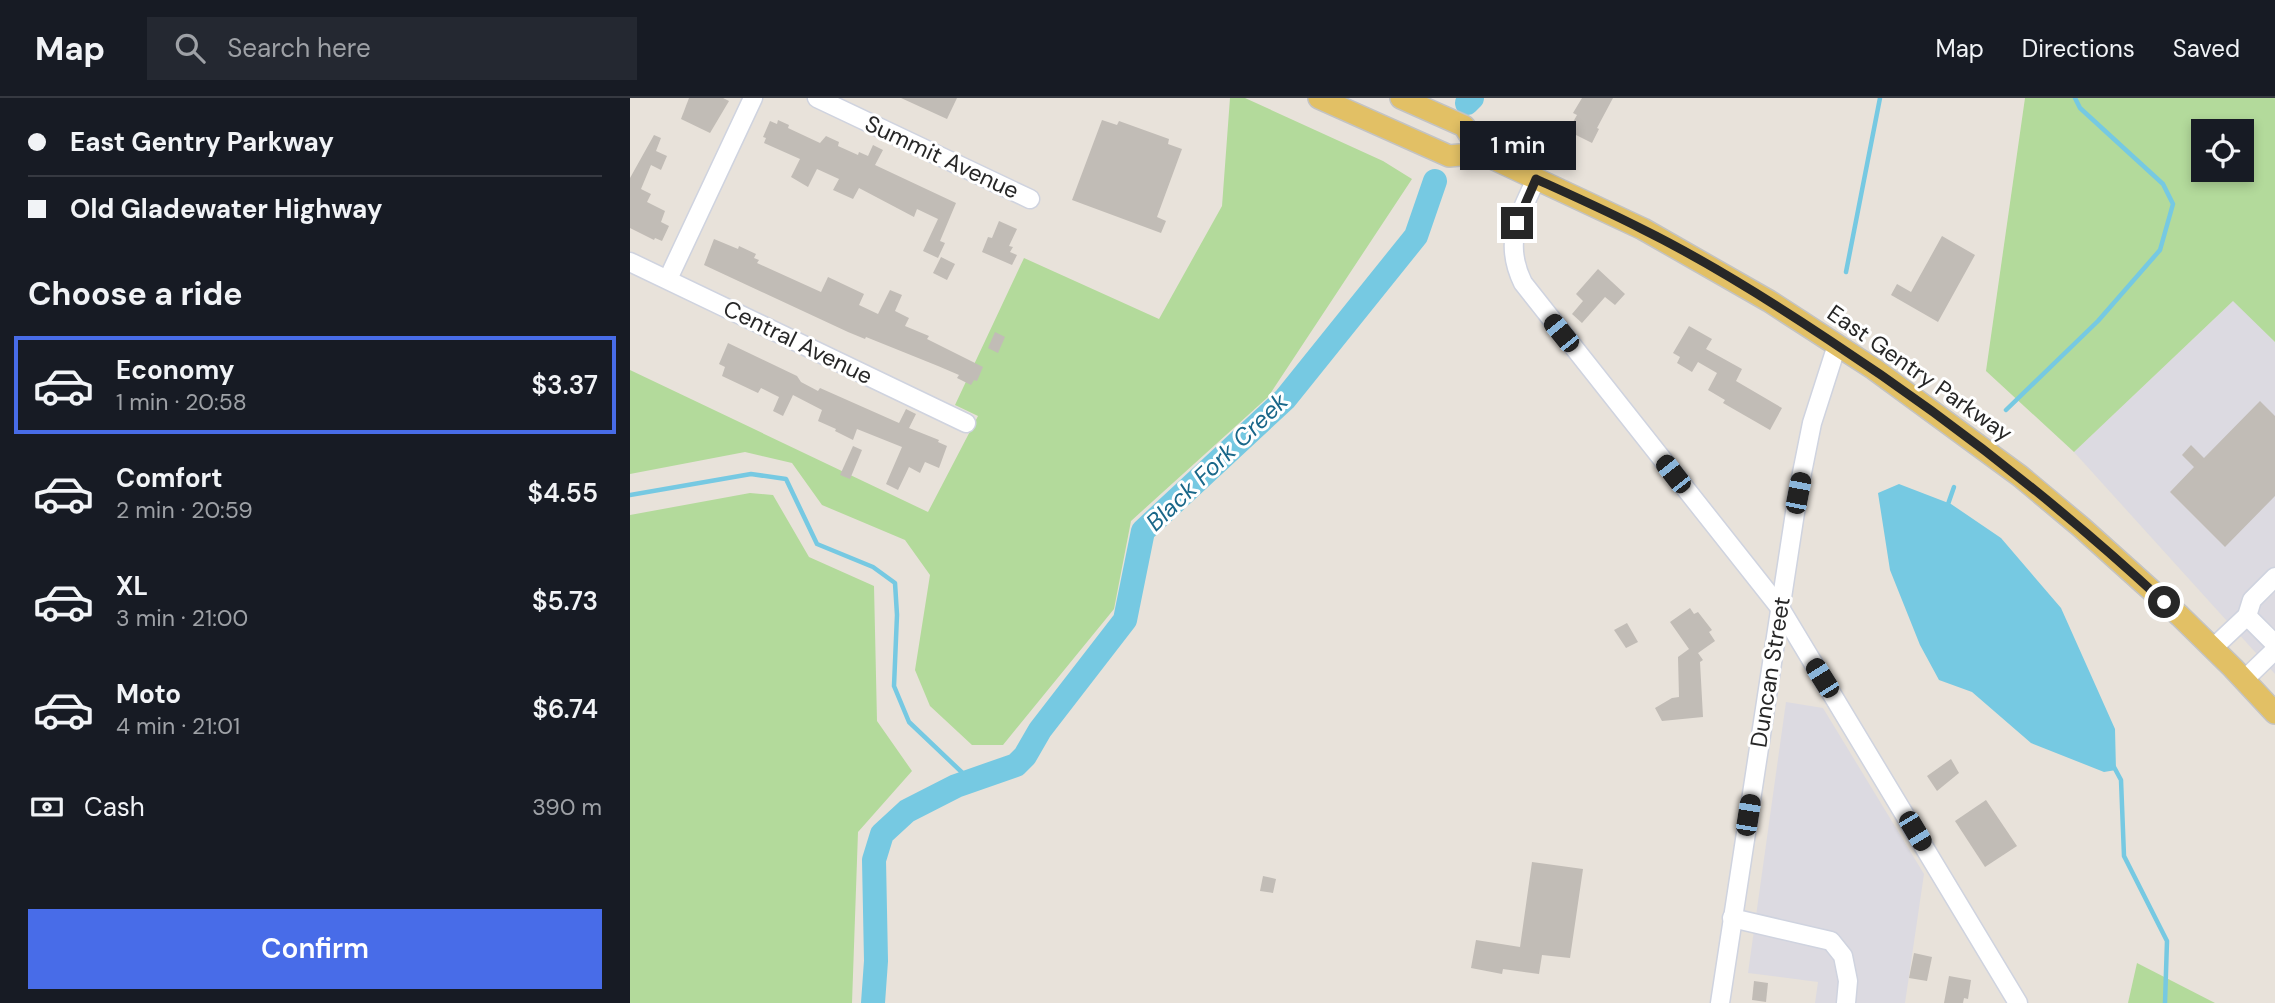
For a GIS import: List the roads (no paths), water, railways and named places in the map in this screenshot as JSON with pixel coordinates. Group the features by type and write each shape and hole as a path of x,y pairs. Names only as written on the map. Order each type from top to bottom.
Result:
{"main road":[{"name":"East Gentry Parkway","path":"1320,98 1365,107 1449,156 1480,153 1643,229 1769,301 1874,369 2020,476 2133,573 2213,648 2275,713"},
{"path":"1401,98 1464,126 1480,153"}],"street":[{"path":"668,279 753,98"},
{"name":"Summit Avenue","path":"817,98 1030,199"},
{"path":"1536,179 1513,236 1514,261 1523,283 1780,608 2018,1003"},
{"name":"Central Avenue","path":"630,262 966,423"},
{"name":"Duncan Street","path":"1720,1003 1798,493 1812,424 1837,345"},
{"path":"2213,648 2247,616 2252,600 2275,577"},
{"path":"2247,616 2275,644"},
{"path":"2244,680 2275,650"},
{"path":"1732,918 1831,941 1843,956 1848,981 1846,1003"}],"water":[{"path":"1899,484 1951,504 2001,538 2061,608 2115,729 2116,770 2104,772 2031,743 1972,692 1939,680 1920,645 1890,570 1878,493"}],"waterway":[{"name":"Black Fork Creek","path":"1467,103 1472,98"},
{"path":"1846,272 1880,98"},
{"path":"2006,410 2098,321 2160,250 2173,204 2163,184 2080,108 2075,98"},
{"name":"Black Fork Creek","path":"873,1003 876,961 874,860 882,834 907,811 956,786 1016,765 1025,756 1040,730 1125,620 1143,531 1285,399 1416,236 1435,181"},
{"path":"630,495 751,474 786,479 817,544 873,567 895,583 897,615 894,686 909,722 971,781"},
{"path":"1947,507 1954,487"},
{"path":"2114,767 2121,780 2124,856 2167,941 2165,1003"}]}
